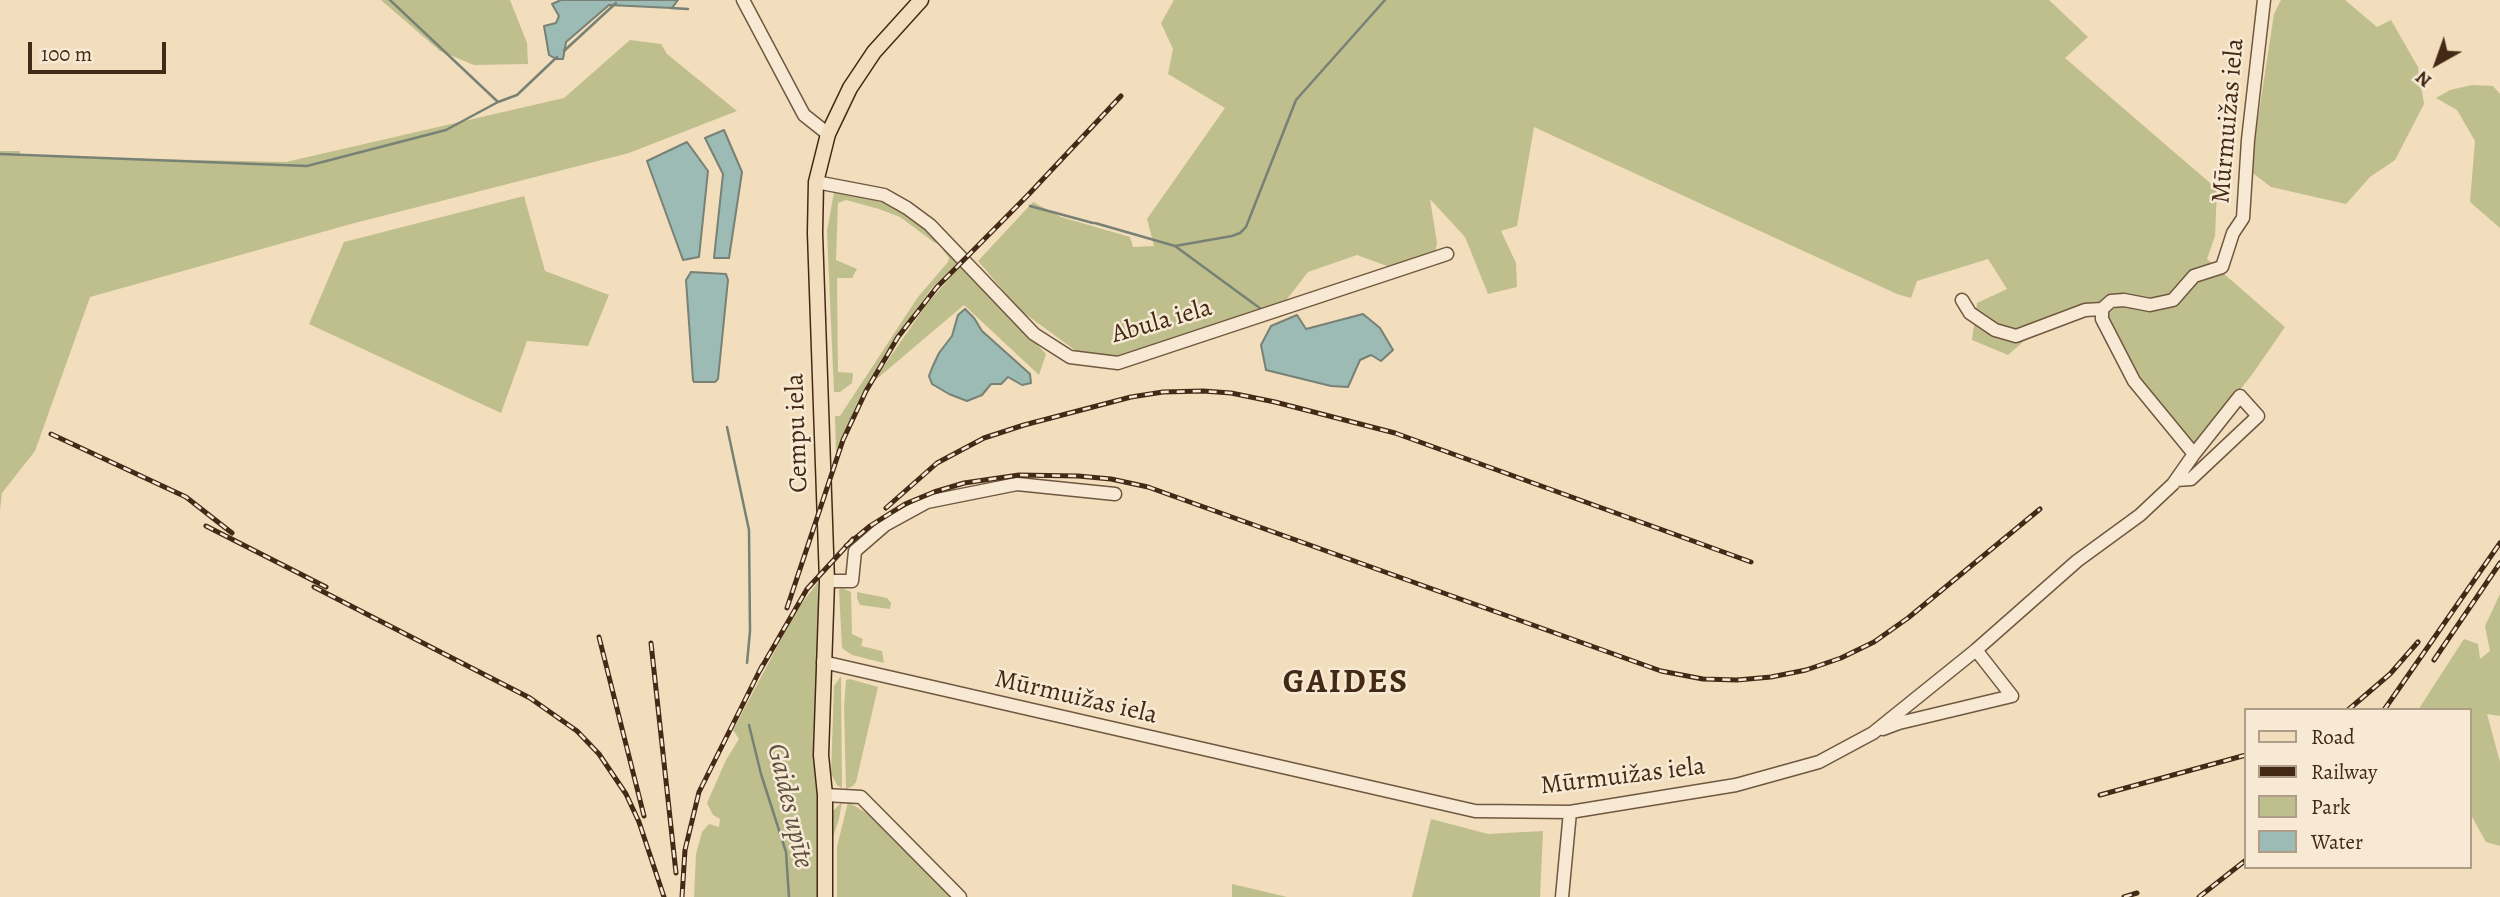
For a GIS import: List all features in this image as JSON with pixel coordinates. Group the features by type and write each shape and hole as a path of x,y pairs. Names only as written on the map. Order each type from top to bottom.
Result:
{"main road":[{"name":"Cempu iela","path":"825,897 825,795 821,755 827,581 815,233 816,182 828,134 850,88 874,51 921,0"}],"street":[{"path":"743,0 804,115 828,134"},
{"name":"Mūrmuižas iela","path":"1962,300 1970,313 1995,330 2016,336 2085,310 2102,309 2111,301 2124,300 2150,305 2172,300 2194,276 2222,267 2233,233 2244,218 2248,139 2264,0"},
{"name":"Abula iela","path":"816,182 884,195 908,208 930,225 1034,334 1070,357 1118,363 1447,254"},
{"path":"2102,309 2102,319 2134,381 2194,454"},
{"name":"Mūrmuižas iela","path":"823,662 1123,733 1475,811 1570,812 1736,785 1819,762 1873,733 1976,650 2077,561 2140,514 2176,480 2240,396 2258,416 2191,479 2176,480"},
{"path":"827,581 852,581 855,551 885,525 927,502 1017,484 1115,494"},
{"path":"1873,733 1899,723 2012,696 1976,650"},
{"path":"825,795 861,797 960,897"},
{"path":"1562,897 1570,812"}],"green space":[{"path":"381,0 510,0 527,43 528,64 474,65 440,51"},
{"path":"1174,0 2049,0 2088,37 2065,58 2217,189 2215,236 2207,259 2285,327 2251,376 2193,448 2139,384 2094,310 2024,341 2008,355 1972,340 1977,303 2007,289 1988,259 1917,281 1911,298 1897,294 1534,127 1517,226 1501,231 1516,263 1517,287 1488,294 1465,237 1430,199 1437,243 1432,266 1396,276 1387,266 1357,255 1308,272 1284,303 1120,360 1087,359 1020,310 978,261 1033,202 1061,217 1130,237 1133,247 1154,246 1147,219 1225,108 1168,74 1173,49 1161,23"},
{"path":"2281,0 2345,0 2377,27 2391,20 2418,67 2424,104 2395,160 2370,177 2346,204 2271,187 2250,171 2274,14"},
{"path":"630,40 661,44 667,54 737,111 629,153 351,224 90,297 35,451 2,493 0,511 0,151 20,151 19,156 286,162 564,98"},
{"path":"2472,85 2493,86 2500,94 2500,228 2470,202 2475,141 2457,110 2436,98 2450,90"},
{"path":"834,192 887,204 906,214 937,241 935,243 900,217 846,200 838,203 836,260 857,269 852,278 837,278 838,372 853,373 852,383 840,392 834,392 827,231"},
{"path":"524,196 545,271 609,295 588,346 527,341 501,413 309,324 344,242"},
{"path":"944,248 958,262 931,289 886,352 859,399 836,454 835,416 840,416 918,297 948,262"},
{"path":"961,265 1046,354 1039,375 964,305 873,382 926,305"},
{"path":"818,582 818,897 694,897 696,854 702,832 709,824 719,827 720,819 713,815 707,803 726,760 739,739 733,730 796,611"},
{"path":"842,588 851,592 852,634 863,639 861,646 882,651 884,663 852,655 842,648 839,590"},
{"path":"857,592 887,598 891,603 890,609 860,605"},
{"path":"2500,594 2500,716 2487,714 2500,762 2500,846 2486,842 2472,817 2472,708 2419,708 2464,639 2478,644 2480,659 2490,651 2485,626"},
{"path":"841,676 842,788 831,774 834,686"},
{"path":"846,680 878,687 856,782 846,789 844,707"},
{"path":"842,802 839,819 831,843 832,812"},
{"path":"848,802 875,818 954,897 837,897 837,847"},
{"path":"1431,819 1488,834 1543,831 1540,897 1412,897"},
{"path":"1232,884 1287,897 1232,897"}],"water":[{"path":"561,0 678,0 672,8 609,5 566,42 563,59 556,59 549,55 544,26 556,23 559,16 552,4"},
{"path":"724,130 742,172 729,258 714,258 723,174 705,138"},
{"path":"687,142 708,171 699,257 683,260 647,161"},
{"path":"691,272 726,274 728,280 718,379 715,382 693,380 686,280"},
{"path":"965,309 982,331 1030,374 1031,383 1022,385 1008,377 1001,384 991,384 982,395 967,401 932,384 929,376 932,368 952,336 958,315"},
{"path":"1363,314 1380,328 1393,350 1381,361 1371,355 1360,360 1348,387 1331,386 1266,370 1261,345 1271,326 1297,315 1306,329"}],"waterway":[{"path":"390,0 498,102 517,95 557,57"},
{"path":"1261,309 1175,246 1232,236 1246,227 1296,100 1385,0"},
{"path":"564,51 616,3"},
{"path":"671,8 688,9"},
{"path":"0,154 307,166 446,130 498,102"},
{"path":"1030,206 1093,223"},
{"path":"1095,223 1175,246"},
{"name":"Gaides upīte","path":"727,427 749,530 750,631 747,663"},
{"name":"Gaides upīte","path":"749,725 761,774 786,852 789,897"}],"railway":[{"path":"787,608 843,440 866,391 898,337 937,287 1121,96"},
{"path":"886,508 937,463 984,438 1131,397 1163,392 1203,391 1231,393 1275,402 1395,433 1751,562"},
{"path":"51,434 186,497 232,533"},
{"path":"846,546 870,526 905,504 964,483 1019,475 1111,479 1148,487 1661,671 1703,679 1737,680 1806,670 1841,658 1874,642 1908,618 2040,509"},
{"path":"206,526 326,587"},
{"path":"759,672 807,589 853,539"},
{"path":"2385,708 2500,543"},
{"path":"2434,660 2500,563"},
{"path":"314,587 530,698 577,731 599,754 626,794 639,822 664,897"},
{"path":"599,637 644,816"},
{"path":"2350,708 2390,674 2418,642"},
{"path":"651,643 676,873"},
{"path":"682,897 685,850 699,792 762,666"},
{"path":"2100,795 2244,756"},
{"path":"2199,897 2244,862"},
{"path":"2124,897 2137,893"}],"district":[{"name":"GAIDES","path":"1346,684"}]}
